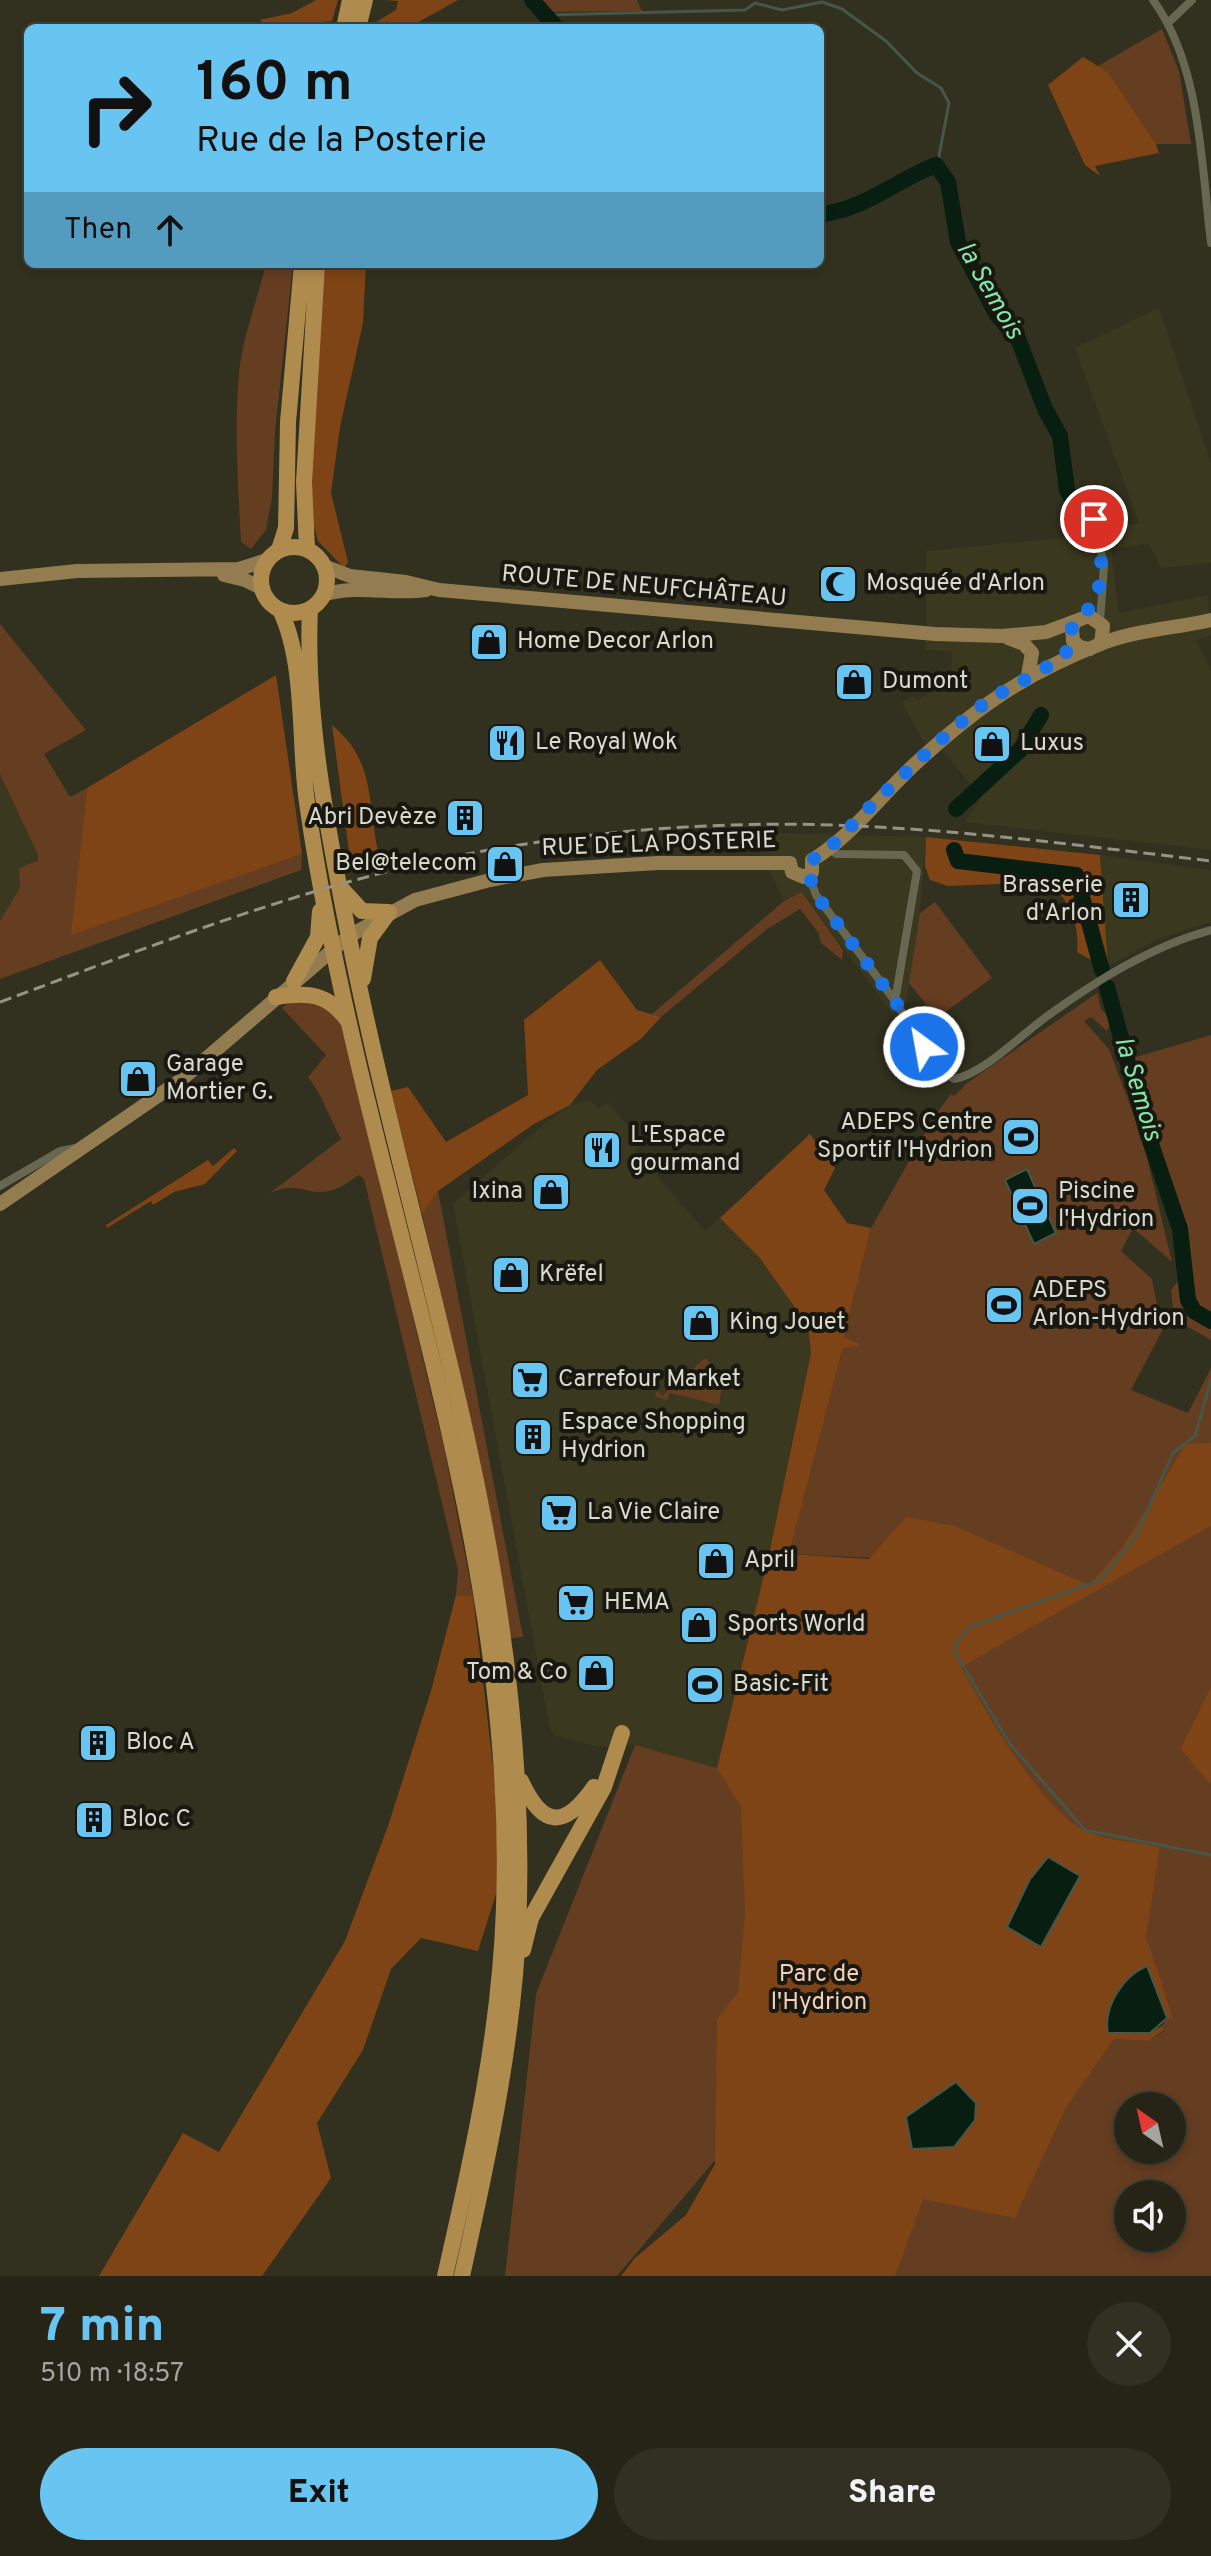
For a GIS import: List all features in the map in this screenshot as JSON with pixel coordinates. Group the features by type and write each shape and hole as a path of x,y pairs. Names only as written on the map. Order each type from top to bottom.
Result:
{"highway":[{"path":"345,24 350,0"},
{"path":"359,24 365,0"},
{"path":"273,555 293,546 307,549 324,566 327,576 323,595 310,609 301,612 280,610 272,605 261,588 261,574 286,528 289,408 302,268"},
{"path":"307,549 303,521 304,468 317,268"},
{"path":"310,609 309,642 325,855 321,886 323,920 333,948 452,1443 481,1594 497,1706 505,1834 500,1975 482,2113 445,2276"},
{"path":"280,610 292,643 306,794 325,855 350,910 349,936 359,987 467,1437 503,1645 517,1773 515,1970 496,2119 462,2276"},
{"path":"350,910 370,914 389,912"},
{"path":"359,987 370,938 389,912"},
{"path":"294,981 314,948 323,920"},
{"path":"276,997 314,993 328,999 349,1022"},
{"path":"515,1970 531,1918 604,1787 622,1733 609,1752 594,1788 571,1813 556,1817 543,1814 531,1805 517,1773"}],"main road":[{"path":"0,579 90,571 239,569 273,555"},
{"name":"ROUTE DE NEUFCHÂTEAU","path":"324,566 350,576 406,582 430,589 800,623 1002,636 1046,632 1080,619"},
{"path":"204,571 245,580 261,588"},
{"name":"ROUTE DE NEUFCHÂTEAU","path":"323,595 352,588 410,592 430,589"},
{"path":"1073,640 1080,619 1128,628 1211,611"},
{"name":"RUE DE LA POSTERIE","path":"0,1204 181,1080 333,948 389,912 437,893 543,870 644,864 790,863 801,854 811,867 966,718 1028,675 1096,646 1211,620"},
{"path":"1096,646 1102,623"},
{"name":"ROUTE DE NEUFCHÂTEAU","path":"1046,632 1073,640 1080,647 1096,646"},
{"path":"1002,636 1024,644 1032,653 1028,675"},
{"name":"RUE DE LA POSTERIE","path":"1057,662 1073,640"}],"street":[{"path":"1153,0 1169,22 1191,96 1211,243"},
{"path":"1169,22 1192,0"},
{"path":"1090,495 1104,566 1102,623"},
{"path":"1080,619 1103,582"},
{"path":"830,848 836,854 904,855 917,871 895,1001"},
{"path":"811,867 816,895 895,1001 935,1066 947,1077 965,1077 1047,1016 1122,968 1159,949 1211,930"},
{"path":"0,1186 60,1151 80,1147"}],"shaded area":[{"path":"1159,308 1211,464 1211,563 1161,568 1148,543 1111,550 1119,613 1208,595 1211,635 1196,640 1211,671 1211,850 964,822 982,797 939,747 923,742 902,702 913,696 917,700 951,679 952,652 926,650 926,551 1080,536 1139,523 1075,348"},
{"path":"0,774 38,855 0,921"},
{"path":"749,832 926,837 920,913 906,1002 895,1018 802,892 784,901"},
{"path":"1100,855 1211,870 1211,922 1160,938 1108,966"},
{"path":"590,1100 599,1109 608,1102 643,1143 635,1151 705,1231 720,1218 759,1257 808,1326 811,1353 770,1550 717,1768 635,1745 598,1747 556,1736 550,1730 453,1204 545,1123 570,1105"},
{"name":"Piscine l'Hydrion","path":"1027,1169 1056,1233 1034,1244 1005,1180"},
{"path":"1048,1857 1080,1876 1041,1947 1007,1927 1030,1879"},
{"path":"1147,1966 1167,2018 1150,2033 1108,2033 1109,2013 1117,1994 1130,1977"},
{"path":"956,2082 976,2103 975,2120 954,2147 912,2149 906,2117"}],"green space":[{"path":"316,0 338,0 332,21 264,24 260,20 292,13"},
{"path":"384,0 458,0 415,24 373,24 396,10 398,1"},
{"path":"538,0 637,0 642,11 548,12"},
{"path":"1162,29 1179,71 1191,144 1156,144 1108,72 1098,66"},
{"path":"1083,57 1108,72 1159,153 1095,166 1100,176 1085,165 1048,85"},
{"path":"265,268 293,268 275,432 272,498 266,530 251,549 241,542 237,458 239,373"},
{"path":"324,268 366,268 363,323 340,427 331,493 348,562 344,568 318,541 313,522 310,473"},
{"path":"0,624 86,730 44,754 70,797 87,788 72,934 302,854 301,870 0,979 0,921 20,887 19,868 37,861 38,855 0,774"},
{"path":"276,675 302,854 71,935 87,788"},
{"path":"332,725 346,739 363,768 378,851 350,859"},
{"path":"926,837 1100,855 1108,966 1105,968 1077,952 1077,932 1072,914 1051,882 948,886 930,880 925,866"},
{"path":"802,892 843,950 842,960 821,943 818,932 800,909 767,929 661,1017 652,1014 784,901"},
{"path":"935,902 992,978 937,1018 909,983 920,913"},
{"path":"600,960 637,1010 661,1017 642,1038 597,1070 570,1105 534,1124 438,1191 422,1214 391,1091 408,1087 446,1142 528,1095 524,1020"},
{"path":"1097,993 1101,1009 1112,1020 1107,1031 1091,1017 1084,1021 1109,1049 1142,1137 1172,1262 1133,1228 1121,1251 1152,1279 1162,1331 1131,1390 1188,1413 1211,1368 1211,1686 1180,1749 1211,1785 1211,2276 735,2276 716,2159 617,2276 505,2276 536,1994 635,1745 717,1768 886,1694 1086,1584 1040,1566 789,1554 843,1348 859,1343 844,1337 871,1228 936,1114 951,1094 954,1096 967,1083","holes":["1155,1846 1160,1847 1145,1937 1174,2018 1167,2018 1162,2026 1164,2031 1149,2041 1114,2039 1065,2110 1015,2217 924,2198"]},
{"path":"315,998 343,1023 445,1452 473,1596 456,1595 458,1570 364,1179 359,1175 329,1191 289,1188 270,1193 341,1139 308,1077 326,1055 282,1008 289,1002"},
{"path":"1211,1035 1211,1340 1174,1319 1171,1290 1181,1277 1179,1244 1122,1061"},
{"name":"Parc de l'Hydrion","path":"810,1134 835,1168 824,1190 847,1223 871,1228 844,1337 859,1343 858,1346 843,1348 789,1554 869,1559 906,1517 954,1526 1089,1585 1122,1548 1186,1444 1211,1443 1211,1526 961,1667 1016,1758 1052,1804 1070,1821 1095,1835 1160,1847 1146,1937 1174,2019 1167,2018 1147,1967 1150,2033 1162,2026 1164,2030 1149,2041 1114,2039 1065,2110 1015,2218 923,2199 895,2276 621,2276 635,2258 686,2215 715,2164 717,2019 738,1992 745,1914 741,1807 717,1768 770,1550 811,1353 808,1326 759,1257 720,1218"},
{"path":"234,1148 237,1151 205,1184 174,1192 153,1205 151,1201 107,1228 106,1225 208,1160 213,1166"},
{"path":"438,1191 523,1637 510,1638 464,1390 422,1214"},
{"path":"705,1358 723,1378 719,1405 670,1393 667,1400 655,1396 657,1391 662,1396"},
{"path":"456,1595 473,1596 495,1783 499,1884 478,1951 421,1938 391,1969 363,2050 317,2123 331,2178 262,2276 99,2276 183,2133 219,2152 345,1941 388,1826 431,1691"},
{"path":"1211,1686 1211,1785 1180,1749"}],"waterway":[{"name":"la Semois","path":"532,0 553,24"},
{"path":"545,15 745,10 755,3 782,10 822,2 842,9 886,41 917,73 941,88 949,103 939,156 948,182"},
{"name":"la Semois","path":"824,213 865,201 936,165 948,182 958,242 997,315 1017,336 1045,409 1060,436 1067,490 1073,502 1080,536"},
{"name":"la Semois","path":"956,809 1020,750 1041,715"},
{"name":"la Semois","path":"954,850 958,861 1076,875 1102,970"},
{"name":"la Semois","path":"1107,987 1147,1132 1180,1229 1188,1300 1194,1311 1211,1321"},
{"path":"1211,1380 1195,1436 1173,1453 1135,1538 1100,1580 970,1627 958,1640 954,1651 1010,1744 1085,1830 1211,1855"}],"railway":[{"path":"0,1002 207,926 312,892 419,864 589,835 763,824 877,827 1044,841 1211,861"}],"place":[{"name":"Mosquée d'Arlon","path":"838,584"},
{"name":"Home Decor Arlon","path":"489,642"},
{"name":"Dumont","path":"854,682"},
{"name":"Le Royal Wok","path":"507,743"},
{"name":"Luxus","path":"992,744"},
{"name":"Abri Devèze","path":"465,818"},
{"name":"Bel@telecom","path":"505,864"},
{"name":"Brasserie d'Arlon","path":"1131,900"},
{"name":"Garage Mortier G.","path":"138,1079"},
{"name":"ADEPS Centre Sportif l'Hydrion","path":"1021,1137"},
{"name":"L'Espace gourmand","path":"602,1150"},
{"name":"Ixina","path":"551,1192"},
{"name":"Piscine l'Hydrion","path":"1030,1206"},
{"name":"Krëfel","path":"511,1275"},
{"name":"ADEPS Arlon-Hydrion","path":"1004,1305"},
{"name":"King Jouet","path":"701,1323"},
{"name":"Carrefour Market","path":"530,1380"},
{"name":"Espace Shopping Hydrion","path":"533,1437"},
{"name":"La Vie Claire","path":"559,1513"},
{"name":"April","path":"716,1561"},
{"name":"HEMA","path":"576,1603"},
{"name":"Sports World","path":"699,1625"},
{"name":"Tom & Co","path":"596,1673"},
{"name":"Basic-Fit","path":"705,1685"},
{"name":"Bloc A","path":"98,1743"},
{"name":"Bloc C","path":"94,1820"}],"route":[{"path":"924,1047 895,1001 816,895 809,875 814,866 812,860 840,840 897,780 966,718 991,698 1057,662 1067,652 1073,641 1072,627 1088,610 1103,582 1104,566 1094,519"}]}
